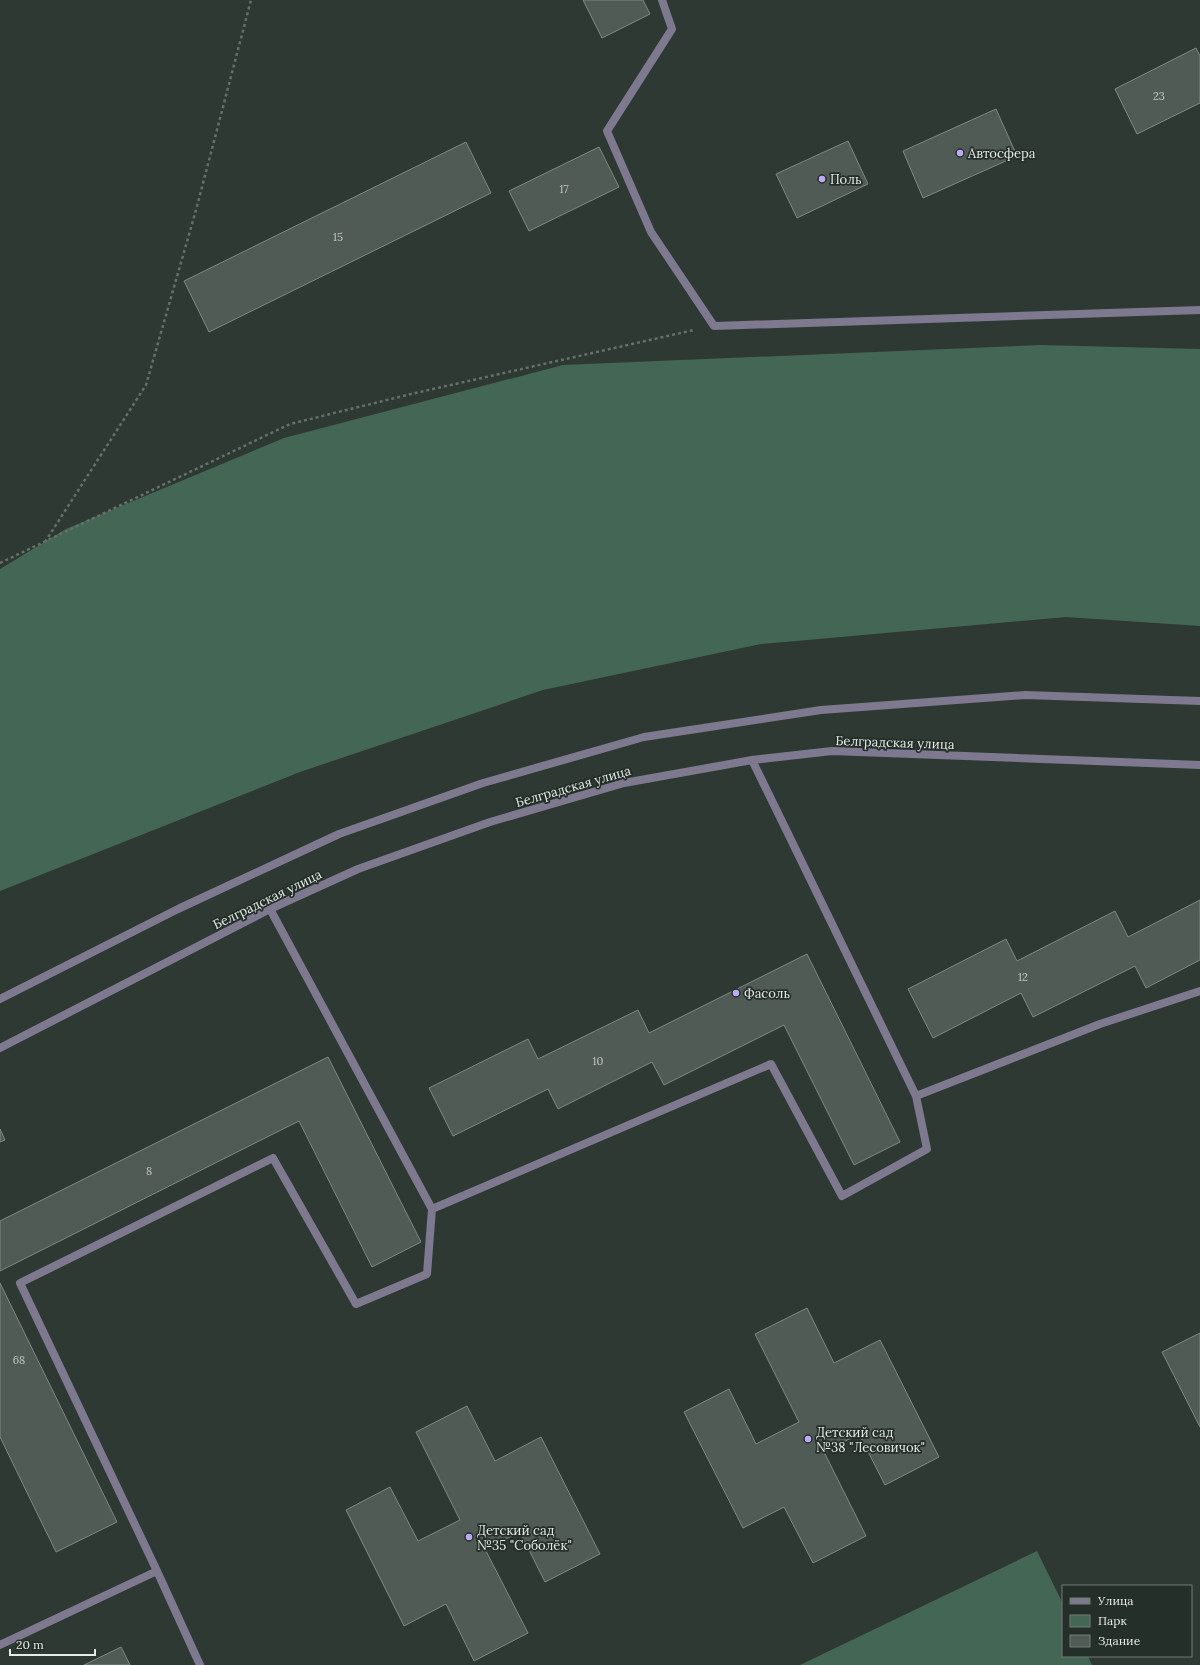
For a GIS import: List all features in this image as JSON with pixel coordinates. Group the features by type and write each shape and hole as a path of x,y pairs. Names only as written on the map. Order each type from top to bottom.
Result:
{"street":[{"path":"662,0 672,29 607,132 651,232 714,326 1200,310"},
{"path":"0,999 178,909 339,834 483,782 644,737 821,710 1024,695 1200,701"},
{"name":"Белградская улица","path":"0,1048 270,909 358,869 490,822 624,783 752,760 832,751 1200,765"},
{"path":"432,1209 771,1064 842,1196 927,1149 916,1096 752,760"},
{"path":"200,1665 20,1283 273,1158 356,1304 427,1274 432,1209 270,909"},
{"path":"916,1096 1100,1024 1200,991"},
{"path":"0,1645 157,1571"}],"path":[{"path":"45,542 146,384 196,210 251,0"},
{"path":"0,563 290,424 411,394 714,326"}],"green space":[{"path":"1040,345 1200,349 1200,626 1066,617 761,644 543,690 300,772 0,891 0,569 66,529 284,438 563,365"},
{"path":"1037,1551 1062,1602 1062,1657 1088,1657 1092,1665 800,1665"}],"building":[{"path":"583,0 643,0 650,14 602,38"},
{"path":"1196,48 1200,56 1200,103 1137,134 1115,89"},
{"name":"Автосфера","path":"996,109 1017,156 923,198 903,151"},
{"name":"Поль","path":"848,141 868,184 797,218 776,174"},
{"path":"466,142 491,193 209,332 184,281"},
{"path":"599,147 619,187 529,231 509,191"},
{"path":"1200,900 1200,960 1146,988 1135,966 1033,1017 1021,993 933,1038 908,989 1006,939 1017,961 1115,911 1128,937"},
{"path":"807,954 900,1142 854,1165 784,1025 664,1085 652,1062 558,1109 548,1089 453,1136 429,1088 528,1039 538,1059 638,1010 649,1033"},
{"path":"328,1057 421,1242 372,1267 299,1121 0,1271 0,1221"},
{"path":"0,1129 5,1140 0,1142"},
{"path":"0,1283 117,1522 56,1552 0,1437"},
{"name":"Детский сад №38 \"Лесовичок\"","path":"807,1308 834,1363 880,1340 939,1457 885,1485 859,1434 824,1452 866,1536 813,1563 784,1507 743,1528 684,1412 729,1389 756,1444 799,1422 755,1334"},
{"path":"1200,1333 1200,1427 1162,1352"},
{"name":"Детский сад №35 \"Соболёк\"","path":"467,1406 495,1461 541,1437 600,1554 545,1582 520,1532 485,1549 528,1633 474,1661 446,1604 404,1626 346,1510 390,1487 418,1541 460,1520 416,1432"},
{"path":"121,1647 130,1665 84,1665"}],"place":[{"name":"Автосфера","path":"960,153"},
{"name":"Поль","path":"822,179"},
{"name":"Фасоль","path":"736,993"},
{"name":"Детский сад №38 \"Лесовичок\"","path":"808,1439"},
{"name":"Детский сад №35 \"Соболёк\"","path":"469,1537"}]}
